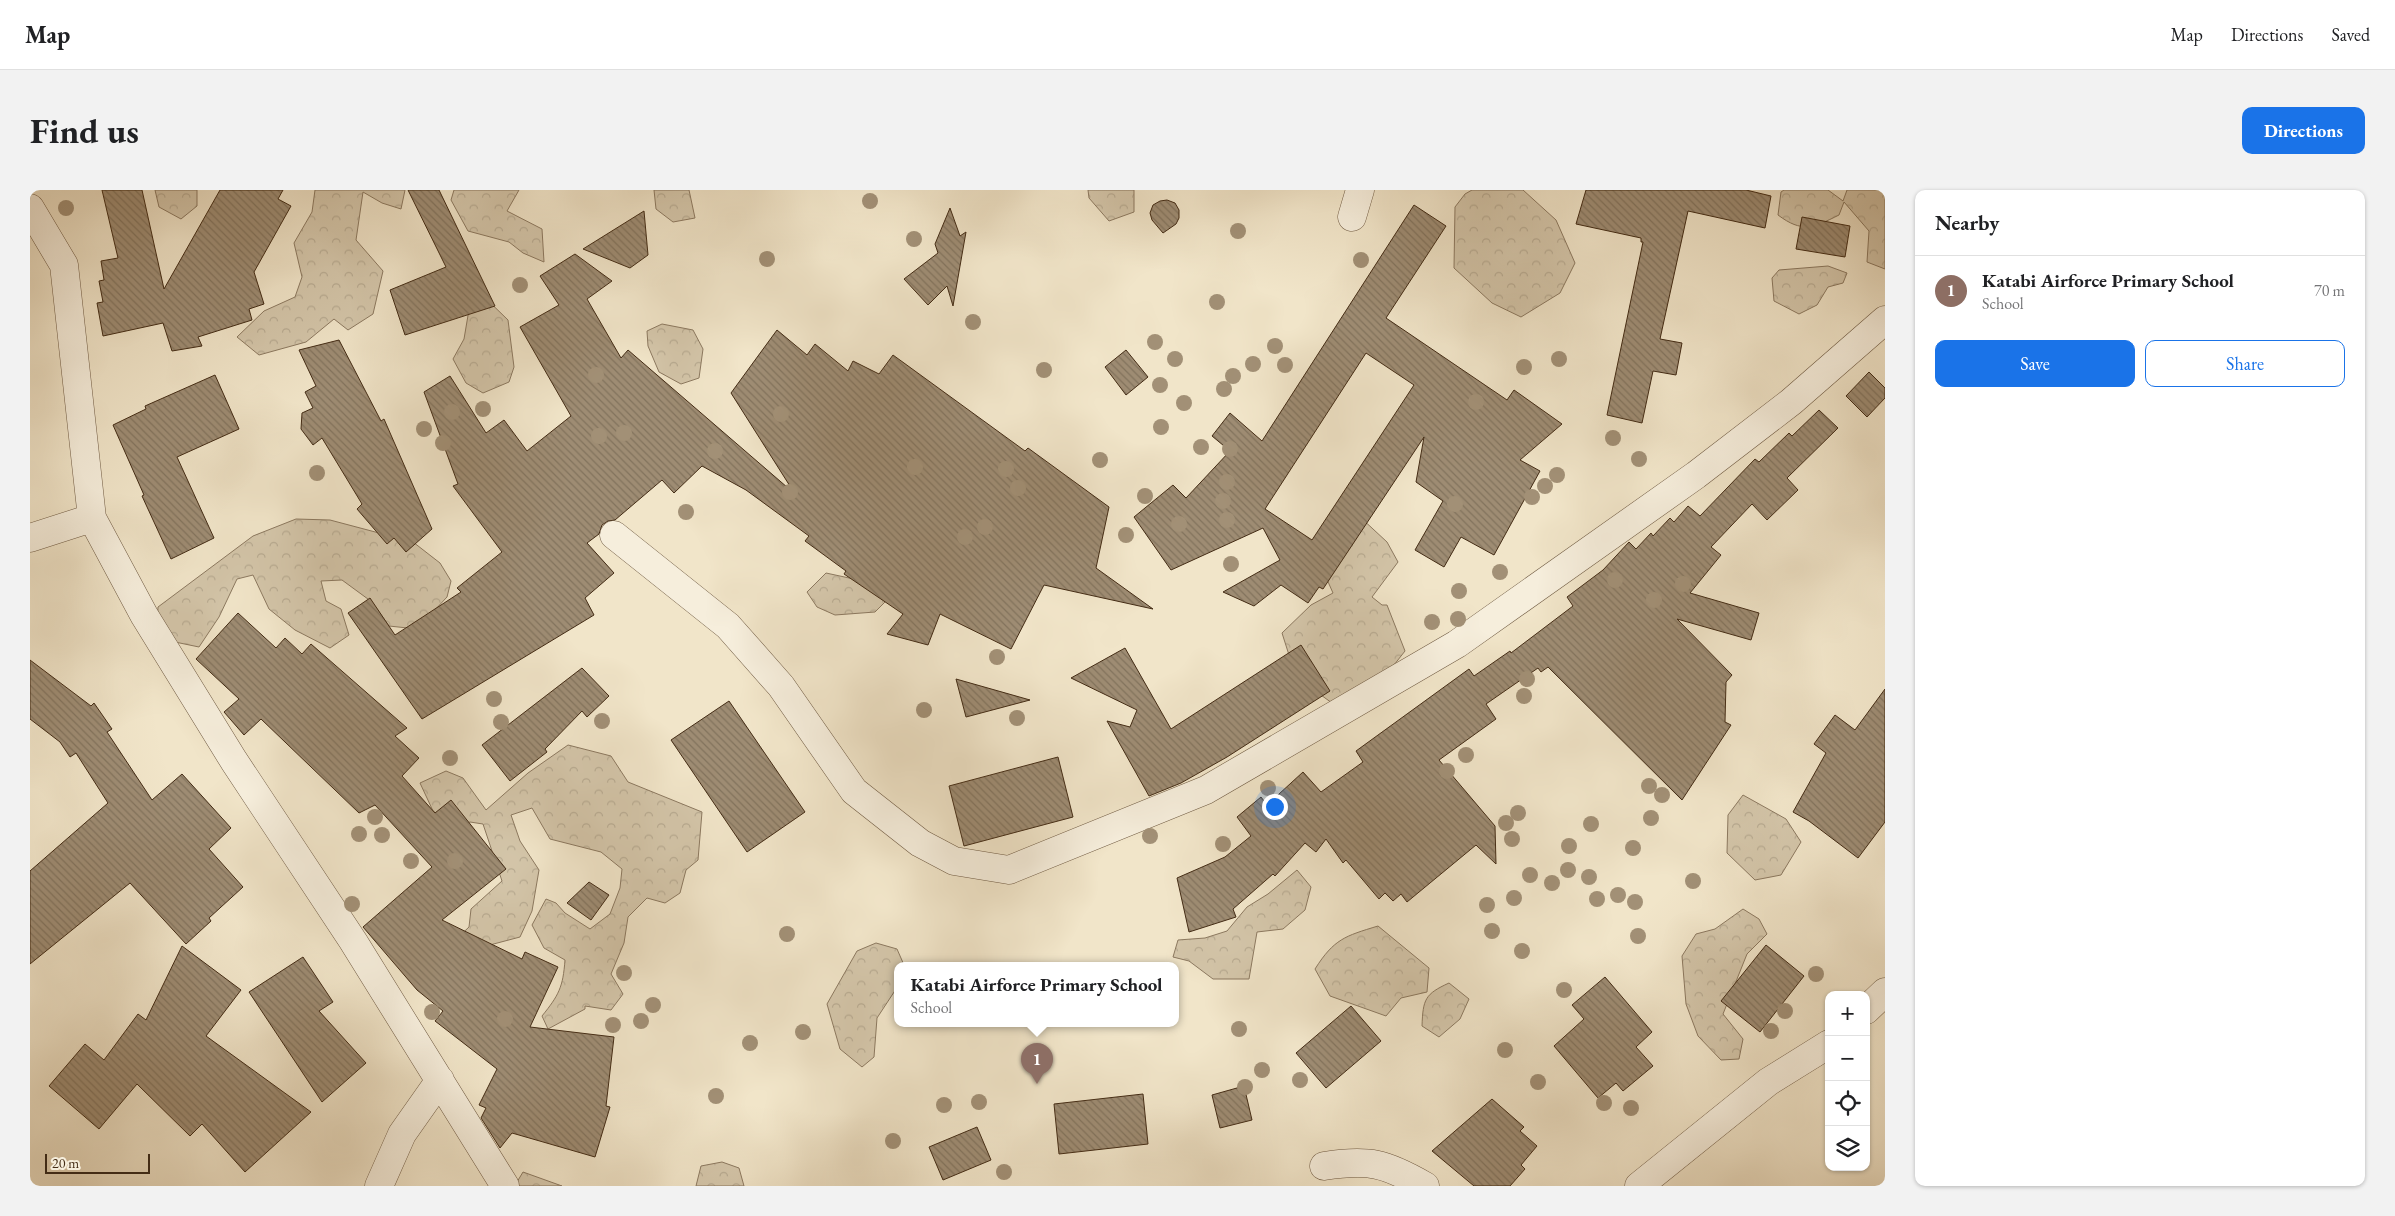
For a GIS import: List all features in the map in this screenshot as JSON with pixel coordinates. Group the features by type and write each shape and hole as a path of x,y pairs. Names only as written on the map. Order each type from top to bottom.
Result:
{"street":[{"path":"1352,217 1360,190"},
{"path":"30,208 64,265 92,518 144,615 234,762 353,941 505,1186"},
{"path":"614,535 728,626 781,686 854,791 920,843 954,861 1009,870 1206,790 1457,644 1689,480 1791,402 1885,320"},
{"path":"30,538 92,518"},
{"path":"1870,1006 1885,992"},
{"path":"1639,1186 1768,1082 1825,1046"},
{"path":"379,1186 402,1134 440,1080"},
{"path":"1324,1166 1354,1161 1379,1164 1425,1186"}],"green space":[{"path":"155,190 197,190 197,206 181,219 159,207"},
{"path":"315,190 405,190 401,209 382,203 363,192 356,240 383,271 373,314 348,330 334,319 306,342 259,355 237,337 264,311 295,297 302,277 294,243 312,212"},
{"path":"454,190 519,190 507,211 542,229 544,262 523,253 509,242 468,231 451,200"},
{"path":"654,190 689,190 695,218 673,222 656,209"},
{"path":"1088,190 1134,190 1134,212 1109,221 1089,198"},
{"path":"1472,190 1523,190 1556,220 1575,263 1560,293 1521,317 1492,303 1454,268 1455,207 1465,194"},
{"path":"1784,190 1828,190 1843,201 1847,190 1885,190 1885,269 1867,262 1869,231 1844,202 1839,215 1822,223 1808,227 1801,226 1786,221 1778,215 1781,192"},
{"path":"1828,266 1847,273 1843,283 1828,287 1817,305 1799,314 1774,301 1772,278 1779,270"},
{"path":"473,286 508,320 514,367 509,382 483,393 466,383 453,359 464,339"},
{"path":"662,324 693,330 703,349 699,378 681,384 659,372 648,346 647,331"},
{"path":"1359,516 1387,542 1398,562 1372,597 1382,605 1387,605 1405,651 1390,670 1332,703 1296,677 1282,633 1311,605 1333,593 1325,575"},
{"path":"296,519 330,520 413,542 440,563 451,581 447,597 417,629 389,626 372,602 342,580 321,581 326,601 341,609 349,635 330,648 295,630 269,609 253,575 237,579 219,617 199,647 175,642 157,628 158,607 253,536"},
{"path":"826,573 863,581 891,596 875,612 835,615 817,607 807,592"},
{"path":"568,745 611,756 628,782 702,812 698,860 686,870 680,893 665,903 647,898 628,917 624,943 611,974 623,994 611,1010 585,1006 585,1009 548,1029 542,1016 559,990 565,960 544,948 532,925 546,899 556,903 565,913 590,929 610,914 620,888 622,869 601,852 550,839 532,808 511,815 520,841 539,870 532,911 520,937 486,946 450,945 469,927 471,909 502,881 483,824 470,822 457,827 433,811 420,783 446,771 463,778 486,810 528,773"},
{"path":"1743,795 1786,819 1801,842 1781,875 1755,880 1727,853 1728,815"},
{"path":"1297,870 1311,887 1305,910 1283,929 1257,932 1249,979 1213,979 1189,961 1173,957 1178,940 1205,938 1227,931 1247,907 1268,894"},
{"path":"1743,909 1759,919 1767,934 1747,954 1723,1014 1743,1039 1739,1059 1721,1060 1698,1036 1686,1004 1682,956 1696,934 1715,929"},
{"path":"1378,926 1429,968 1427,992 1401,998 1386,1016 1330,996 1315,969 1328,951 1341,940"},
{"path":"876,943 897,949 903,962 894,962 894,992 877,1018 874,1057 862,1067 840,1049 827,1004 857,951"},
{"path":"1449,983 1469,999 1460,1019 1439,1037 1422,1026 1423,1009 1430,994"},
{"path":"722,1162 739,1168 744,1186 696,1186 701,1166"},
{"path":"523,1172 562,1186 518,1186 517,1182"}],"building":[{"path":"102,190 142,190 164,289 220,190 283,190 278,199 291,206 254,272 264,304 249,309 252,320 198,337 202,346 172,351 163,323 103,336 97,303 103,302 99,281 104,280 101,261 118,258"},
{"path":"408,190 439,190 495,306 405,335 390,290 446,267"},
{"path":"1586,190 1746,190 1771,196 1765,228 1688,211 1660,339 1682,343 1676,375 1653,371 1642,423 1607,415 1643,242 1641,242 1641,238 1576,224"},
{"path":"1167,200 1175,203 1179,210 1179,218 1176,224 1163,233 1152,220 1150,213 1153,205"},
{"path":"1414,205 1446,226 1386,318 1507,400 1514,390 1562,424 1520,460 1540,471 1494,555 1461,537 1444,567 1415,550 1443,501 1416,482 1424,437 1323,589 1319,587 1308,603 1281,585 1254,606 1223,592 1280,560 1263,528 1171,570 1134,517 1173,485 1186,498 1230,451 1212,436 1230,413 1262,441","holes":["1366,353 1414,385 1312,540 1265,509"]},
{"path":"950,208 960,236 966,232 953,306 947,286 928,305 904,279 938,253 935,244"},
{"path":"644,211 648,255 630,268 583,249"},
{"path":"1802,217 1850,226 1845,257 1796,249"},
{"path":"575,254 612,281 587,299 621,358 628,350 795,494 731,393 777,330 807,355 815,344 848,371 853,361 879,374 893,355 1025,451 1028,448 1109,507 1096,568 1153,609 1044,585 1011,649 940,614 928,645 887,634 903,614 844,574 846,571 805,541 809,536 746,490 702,466 674,493 662,480 615,520 608,521 602,525 599,534 587,543 614,573 585,598 594,615 422,719 348,613 370,598 395,635 461,592 457,588 502,552 453,486 458,484 424,392 450,376 486,433 504,420 527,451 571,416 520,327 559,305 540,276"},
{"path":"339,340 381,421 384,419 432,529 406,552 394,538 387,544 357,509 362,504 322,438 313,445 301,429 302,413 313,408 305,392 316,386 299,350"},
{"path":"1126,350 1148,377 1126,395 1105,367"},
{"path":"1869,372 1885,388 1885,398 1867,417 1846,396"},
{"path":"215,375 239,429 177,457 214,538 171,559 142,496 144,495 113,425 146,409 145,406"},
{"path":"1819,410 1838,428 1787,478 1798,490 1767,520 1752,504 1711,547 1721,555 1690,593 1759,613 1751,640 1677,619 1732,675 1726,682 1725,722 1731,725 1682,800 1548,667 1541,672 1538,668 1486,704 1496,719 1439,760 1495,826 1496,864 1476,845 1407,902 1401,894 1393,901 1385,893 1379,899 1346,860 1343,863 1326,839 1316,852 1305,843 1275,876 1273,874 1233,909 1236,917 1189,932 1177,878 1225,857 1251,836 1237,817 1261,797 1267,805 1303,772 1321,792 1363,762 1356,751 1469,669 1474,676 1510,651 1511,653 1573,606 1567,597 1603,570 1629,542 1636,549 1651,533 1653,536 1670,518 1674,522 1688,506 1700,516 1755,459 1759,462 1789,433 1792,436"},
{"path":"238,613 276,648 285,638 302,654 311,644 407,728 395,736 419,758 402,776 435,813 451,800 506,869 442,920 522,959 525,952 558,967 530,1027 614,1037 606,1106 610,1107 595,1157 512,1133 500,1148 481,1118 486,1108 479,1105 497,1069 435,1021 443,1011 417,990 363,927 432,867 375,805 359,813 261,719 244,735 224,712 239,699 196,659"},
{"path":"1301,645 1330,691 1227,757 1181,783 1149,796 1107,721 1130,727 1137,710 1071,678 1125,648 1171,729"},
{"path":"30,660 91,706 94,703 112,729 107,732 152,800 182,774 231,828 209,849 243,887 209,918 211,921 186,944 130,883 30,964 30,871 108,803 76,753 70,757 60,742 30,719"},
{"path":"582,668 609,696 587,717 582,711 545,749 547,752 510,781 482,745"},
{"path":"956,679 1030,700 966,717"},
{"path":"1885,689 1885,822 1858,858 1809,821 1793,812 1826,753 1814,744 1835,715 1855,730"},
{"path":"729,701 805,812 747,852 671,740"},
{"path":"1058,757 1073,817 964,846 949,786"},
{"path":"589,882 609,895 591,920 567,903"},
{"path":"1766,945 1804,976 1760,1032 1721,1001"},
{"path":"182,946 241,990 206,1036 311,1112 245,1172 202,1124 190,1136 137,1084 99,1129 49,1086 85,1044 104,1060 138,1014 146,1020"},
{"path":"303,957 333,1002 319,1011 366,1063 322,1102 249,992"},
{"path":"1605,977 1652,1032 1636,1047 1653,1066 1623,1091 1616,1083 1598,1098 1554,1046 1584,1019 1572,1005"},
{"path":"1351,1006 1381,1041 1326,1088 1296,1053"},
{"path":"1244,1086 1252,1120 1220,1128 1212,1095"},
{"path":"1143,1094 1148,1144 1059,1154 1054,1104"},
{"path":"1492,1099 1524,1127 1520,1131 1537,1146 1521,1165 1525,1169 1510,1186 1474,1186 1432,1151"},
{"path":"977,1127 991,1160 943,1180 929,1147"}],"place":[{"name":"Katabi Airforce Primary School","path":"1037,1084"}]}
